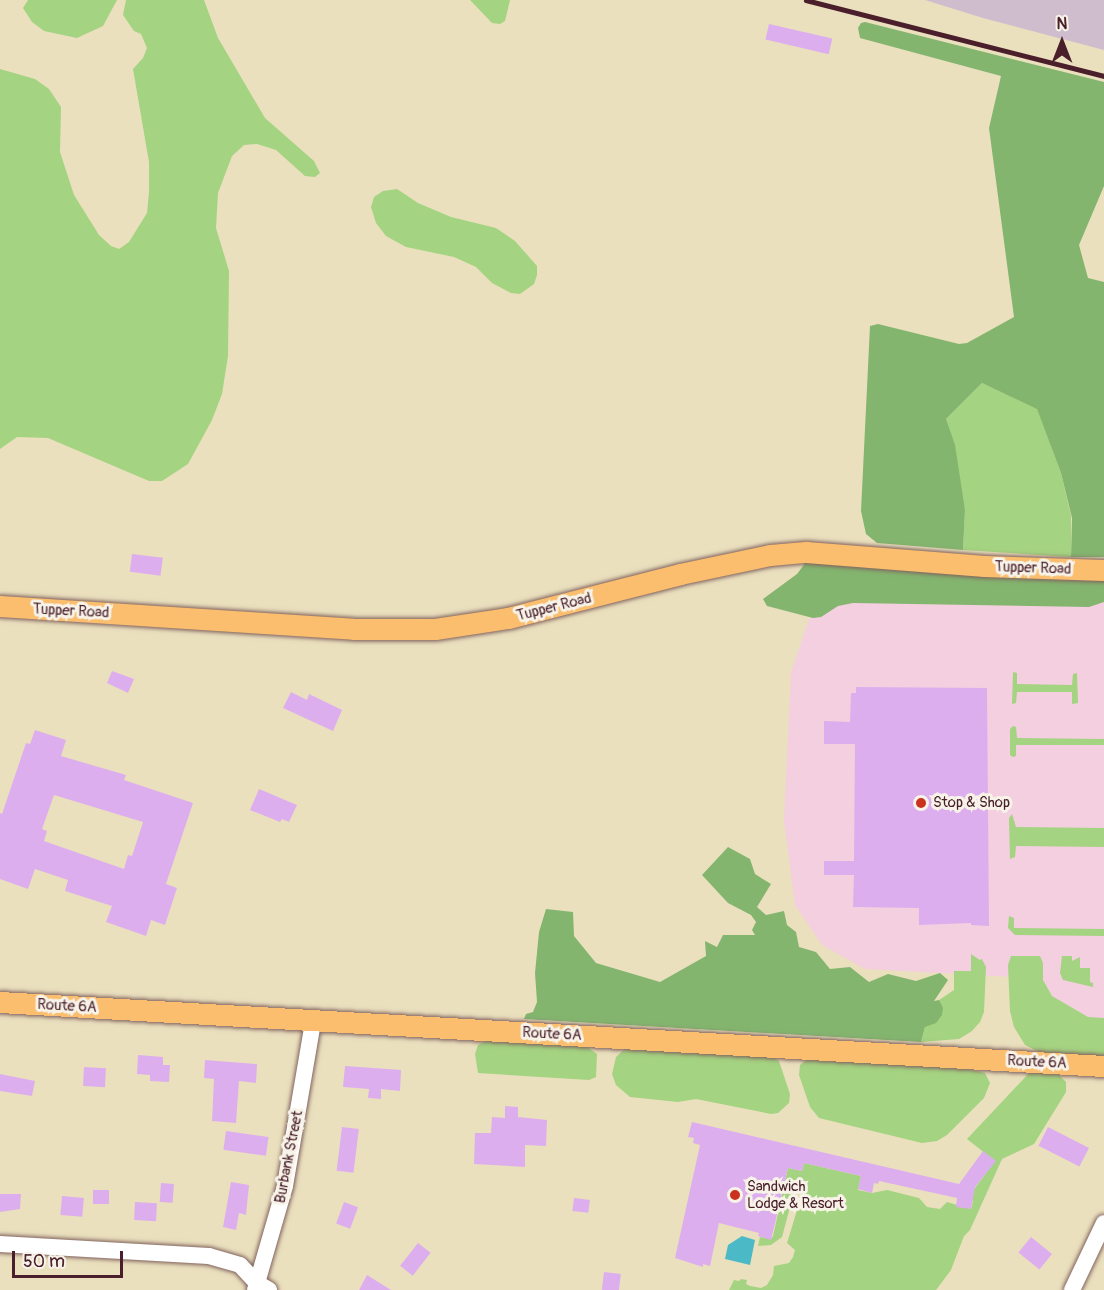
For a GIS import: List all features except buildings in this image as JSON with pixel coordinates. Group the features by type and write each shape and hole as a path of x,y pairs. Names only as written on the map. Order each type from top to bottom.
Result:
{"main road":[{"name":"Tupper Road","path":"0,606 353,629 435,629 508,618 680,574 770,555 806,552 1006,567 1104,570"},
{"name":"Route 6A","path":"0,1002 313,1022 1104,1066"}],"street":[{"name":"Burbank Street","path":"260,1288 285,1186 313,1022"},
{"path":"1072,1290 1104,1223"},
{"path":"0,1244 209,1256 240,1266 260,1288"}],"shaded area":[{"path":"925,0 1104,0 1104,50 983,18"},
{"path":"1104,593 1104,1028 1054,1009 1034,978 865,969 822,945 795,905 784,821 791,672 809,619 857,596"}],"green space":[{"path":"28,0 117,0 103,26 77,38 44,31 32,22 23,8"},
{"path":"126,0 204,0 218,38 265,118 314,161 320,173 315,177 305,176 276,150 257,144 244,145 232,156 218,193 216,228 229,271 228,356 222,394 212,420 188,464 162,481 149,481 48,438 17,437 0,449 0,69 35,79 49,89 61,107 60,152 74,195 99,235 111,246 119,249 129,242 147,213 149,192 149,162 133,69 143,58 147,48 141,34 134,31 123,15"},
{"path":"470,0 510,0 505,21 500,24 492,23"},
{"path":"865,22 1104,82 1104,186 1079,245 1088,278 1104,282 1104,557 1071,557 1072,518 1061,473 1037,409 982,383 946,419 955,445 965,510 963,550 877,543 866,534 861,511 870,326 878,324 959,344 967,343 1014,317 989,128 1001,76 860,38 858,28 861,23"},
{"path":"397,189 418,203 451,217 496,228 515,241 537,266 534,284 520,294 511,293 492,283 476,267 454,257 406,247 386,236 376,223 371,207 374,197 383,191"},
{"path":"982,383 1037,408 1061,473 1071,516 1071,557 963,550 965,510 946,419"},
{"path":"806,562 1104,578 1104,602 1089,607 853,603 838,606 821,617 813,618 767,606 763,599 797,574"},
{"path":"1013,672 1017,673 1017,684 1072,685 1073,674 1077,673 1078,703 1072,704 1072,692 1017,692 1016,703 1012,704"},
{"path":"1013,726 1016,727 1017,738 1104,739 1104,745 1016,745 1016,756 1013,757 1010,755 1010,729"},
{"path":"1012,814 1016,827 1104,828 1104,847 1016,846 1015,857 1010,859 1009,818"},
{"path":"728,847 750,859 755,874 771,884 757,907 766,915 784,911 787,925 796,932 799,947 816,952 830,969 850,967 869,982 888,974 916,981 940,973 948,980 934,1001 939,1000 943,1008 942,1015 936,1023 925,1027 921,1042 524,1019 526,1014 533,1012 537,1002 535,973 539,932 546,909 573,912 574,936 596,963 660,982 706,956 705,941 717,947 723,935 755,935 752,930 756,922 751,915 728,903 702,875"},
{"path":"1009,916 1014,918 1014,928 1104,929 1104,936 1015,935 1008,928"},
{"path":"971,954 982,959 986,967 984,1012 980,1022 972,1031 959,1039 921,1042 925,1027 939,1000 954,990 954,971 971,971"},
{"path":"1011,956 1040,956 1043,963 1043,980 1052,996 1088,1017 1104,1018 1104,1057 1039,1052 1025,1045 1014,1027 1010,1011 1008,965"},
{"path":"1062,956 1072,956 1072,961 1080,957 1080,968 1090,968 1090,982 1093,983 1093,987 1063,980 1060,973"},
{"path":"486,1041 586,1046 597,1054 596,1077 589,1080 478,1073 475,1054 478,1045"},
{"path":"627,1047 771,1056 779,1061 790,1094 789,1103 778,1113 771,1114 696,1099 678,1102 630,1097 616,1085 612,1074 616,1057"},
{"path":"808,1059 967,1069 985,1073 990,1083 984,1098 947,1135 937,1141 922,1143 819,1118 810,1107 799,1075 800,1065"},
{"path":"1031,1071 1059,1075 1066,1082 1066,1092 1034,1144 1002,1159 970,1230 964,1236 951,1270 936,1290 729,1290 734,1280 741,1279 747,1280 746,1284 750,1286 761,1288 767,1285 773,1275 774,1266 789,1263 793,1257 795,1250 787,1243 802,1194 799,1191 795,1193 795,1203 789,1211 782,1237 771,1245 758,1246 760,1237 771,1239 773,1236 788,1168 802,1171 804,1163 861,1176 858,1190 872,1193 887,1190 919,1198 927,1207 940,1209 947,1202 971,1209 973,1201 966,1200 995,1161 967,1139"}],"water":[{"path":"742,1236 755,1240 750,1265 725,1259 728,1245"}],"railway":[{"path":"806,0 1104,76"}],"place":[{"name":"Stop & Shop","path":"921,803"},
{"name":"Sandwich Lodge & Resort","path":"735,1195"}]}
